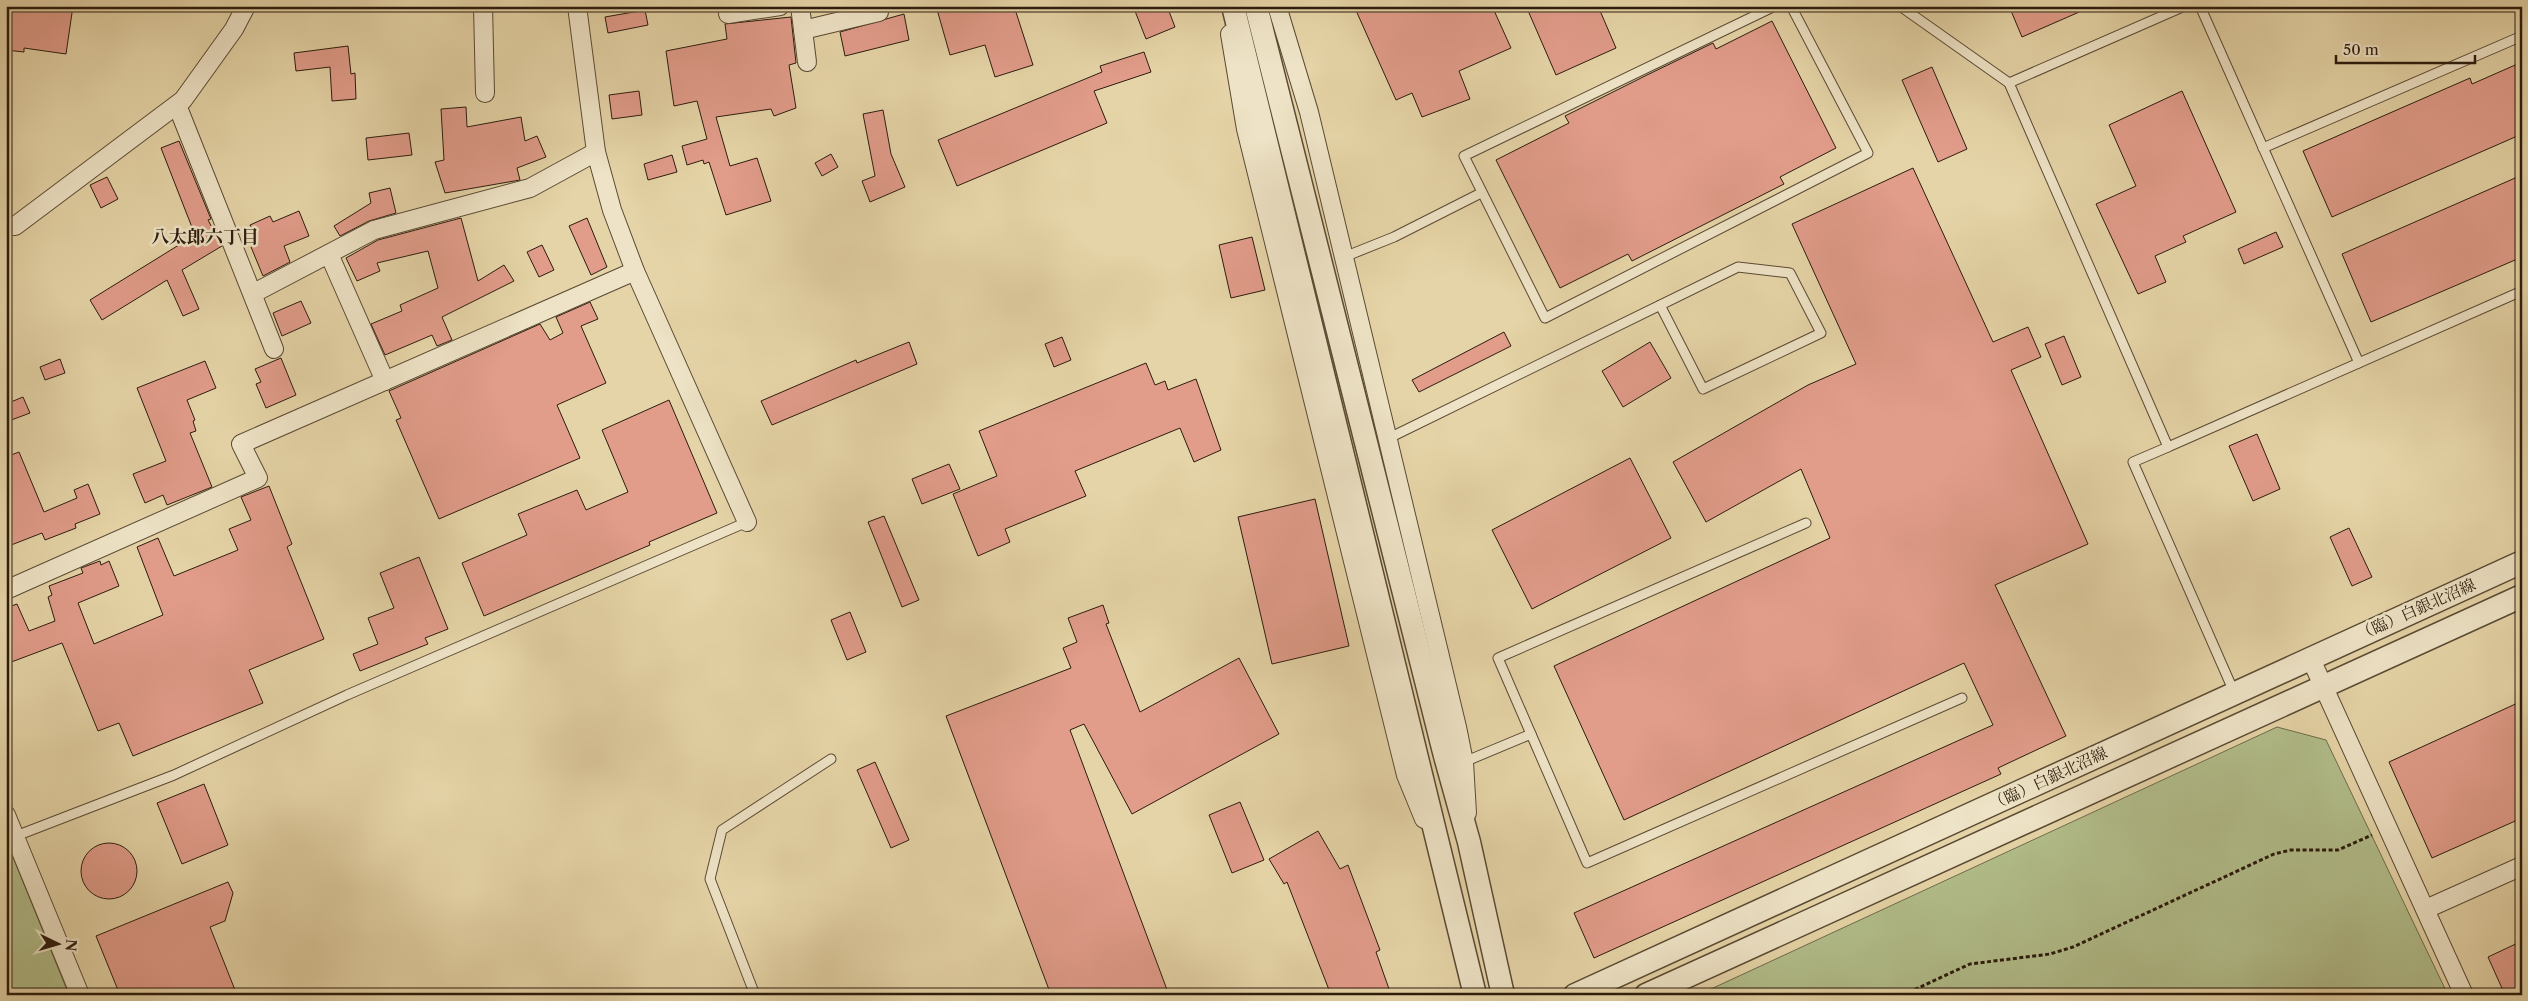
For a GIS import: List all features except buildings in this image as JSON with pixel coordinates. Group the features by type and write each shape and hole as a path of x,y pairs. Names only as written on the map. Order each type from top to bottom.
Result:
{"street":[{"path":"6,226 14,226 183,100 234,29 246,6"},
{"path":"483,6 485,93"},
{"path":"577,6 596,152 612,210 635,271 747,522"},
{"path":"728,14 780,6"},
{"path":"800,6 807,62"},
{"path":"803,30 879,12 877,6"},
{"path":"1225,6 1246,129 1401,757 1406,775 1438,851"},
{"path":"1233,6 1420,767 1438,851 1474,995"},
{"path":"1256,6 1454,759"},
{"path":"1277,6 1310,112 1387,439 1502,995"},
{"path":"177,105 254,293 274,349"},
{"path":"254,293 374,230 530,188 596,152"},
{"path":"329,254 385,381"},
{"path":"6,590 258,478 241,444 635,271"},
{"name":"（臨）白銀北沼線","path":"1575,995 2310,657 2522,562"},
{"name":"（臨）白銀北沼線","path":"1646,995 2522,596"},
{"path":"2310,657 2464,995"},
{"path":"6,815 80,995"},
{"path":"2426,910 2522,866"}],"lane":[{"path":"1775,6 1464,156 1545,318 1868,153 1791,6"},
{"path":"1900,6 2009,83 2168,447"},
{"path":"2009,83 2185,6"},
{"path":"2200,6 2359,363"},
{"path":"2263,148 2522,36"},
{"path":"1344,257 1394,237 1481,193"},
{"path":"1387,439 1738,266 1790,273 1821,332 1703,389 1660,305"},
{"path":"2234,692 2133,462 2522,291"},
{"path":"16,836 174,775 347,695 747,522"},
{"path":"1806,523 1498,658 1587,862 1962,698"},
{"path":"1454,759 1531,734"},
{"path":"755,995 710,879 722,830 831,759"}],"path":[{"path":"1903,995 1970,964 2050,954 2073,947 2274,854 2291,850 2338,850 2388,827"}],"green space":[{"path":"2277,727 2326,740 2448,995 1698,995"},
{"path":"6,840 69,995 6,995"}],"district":[{"name":"八太郎六丁目","path":"205,237"}]}
